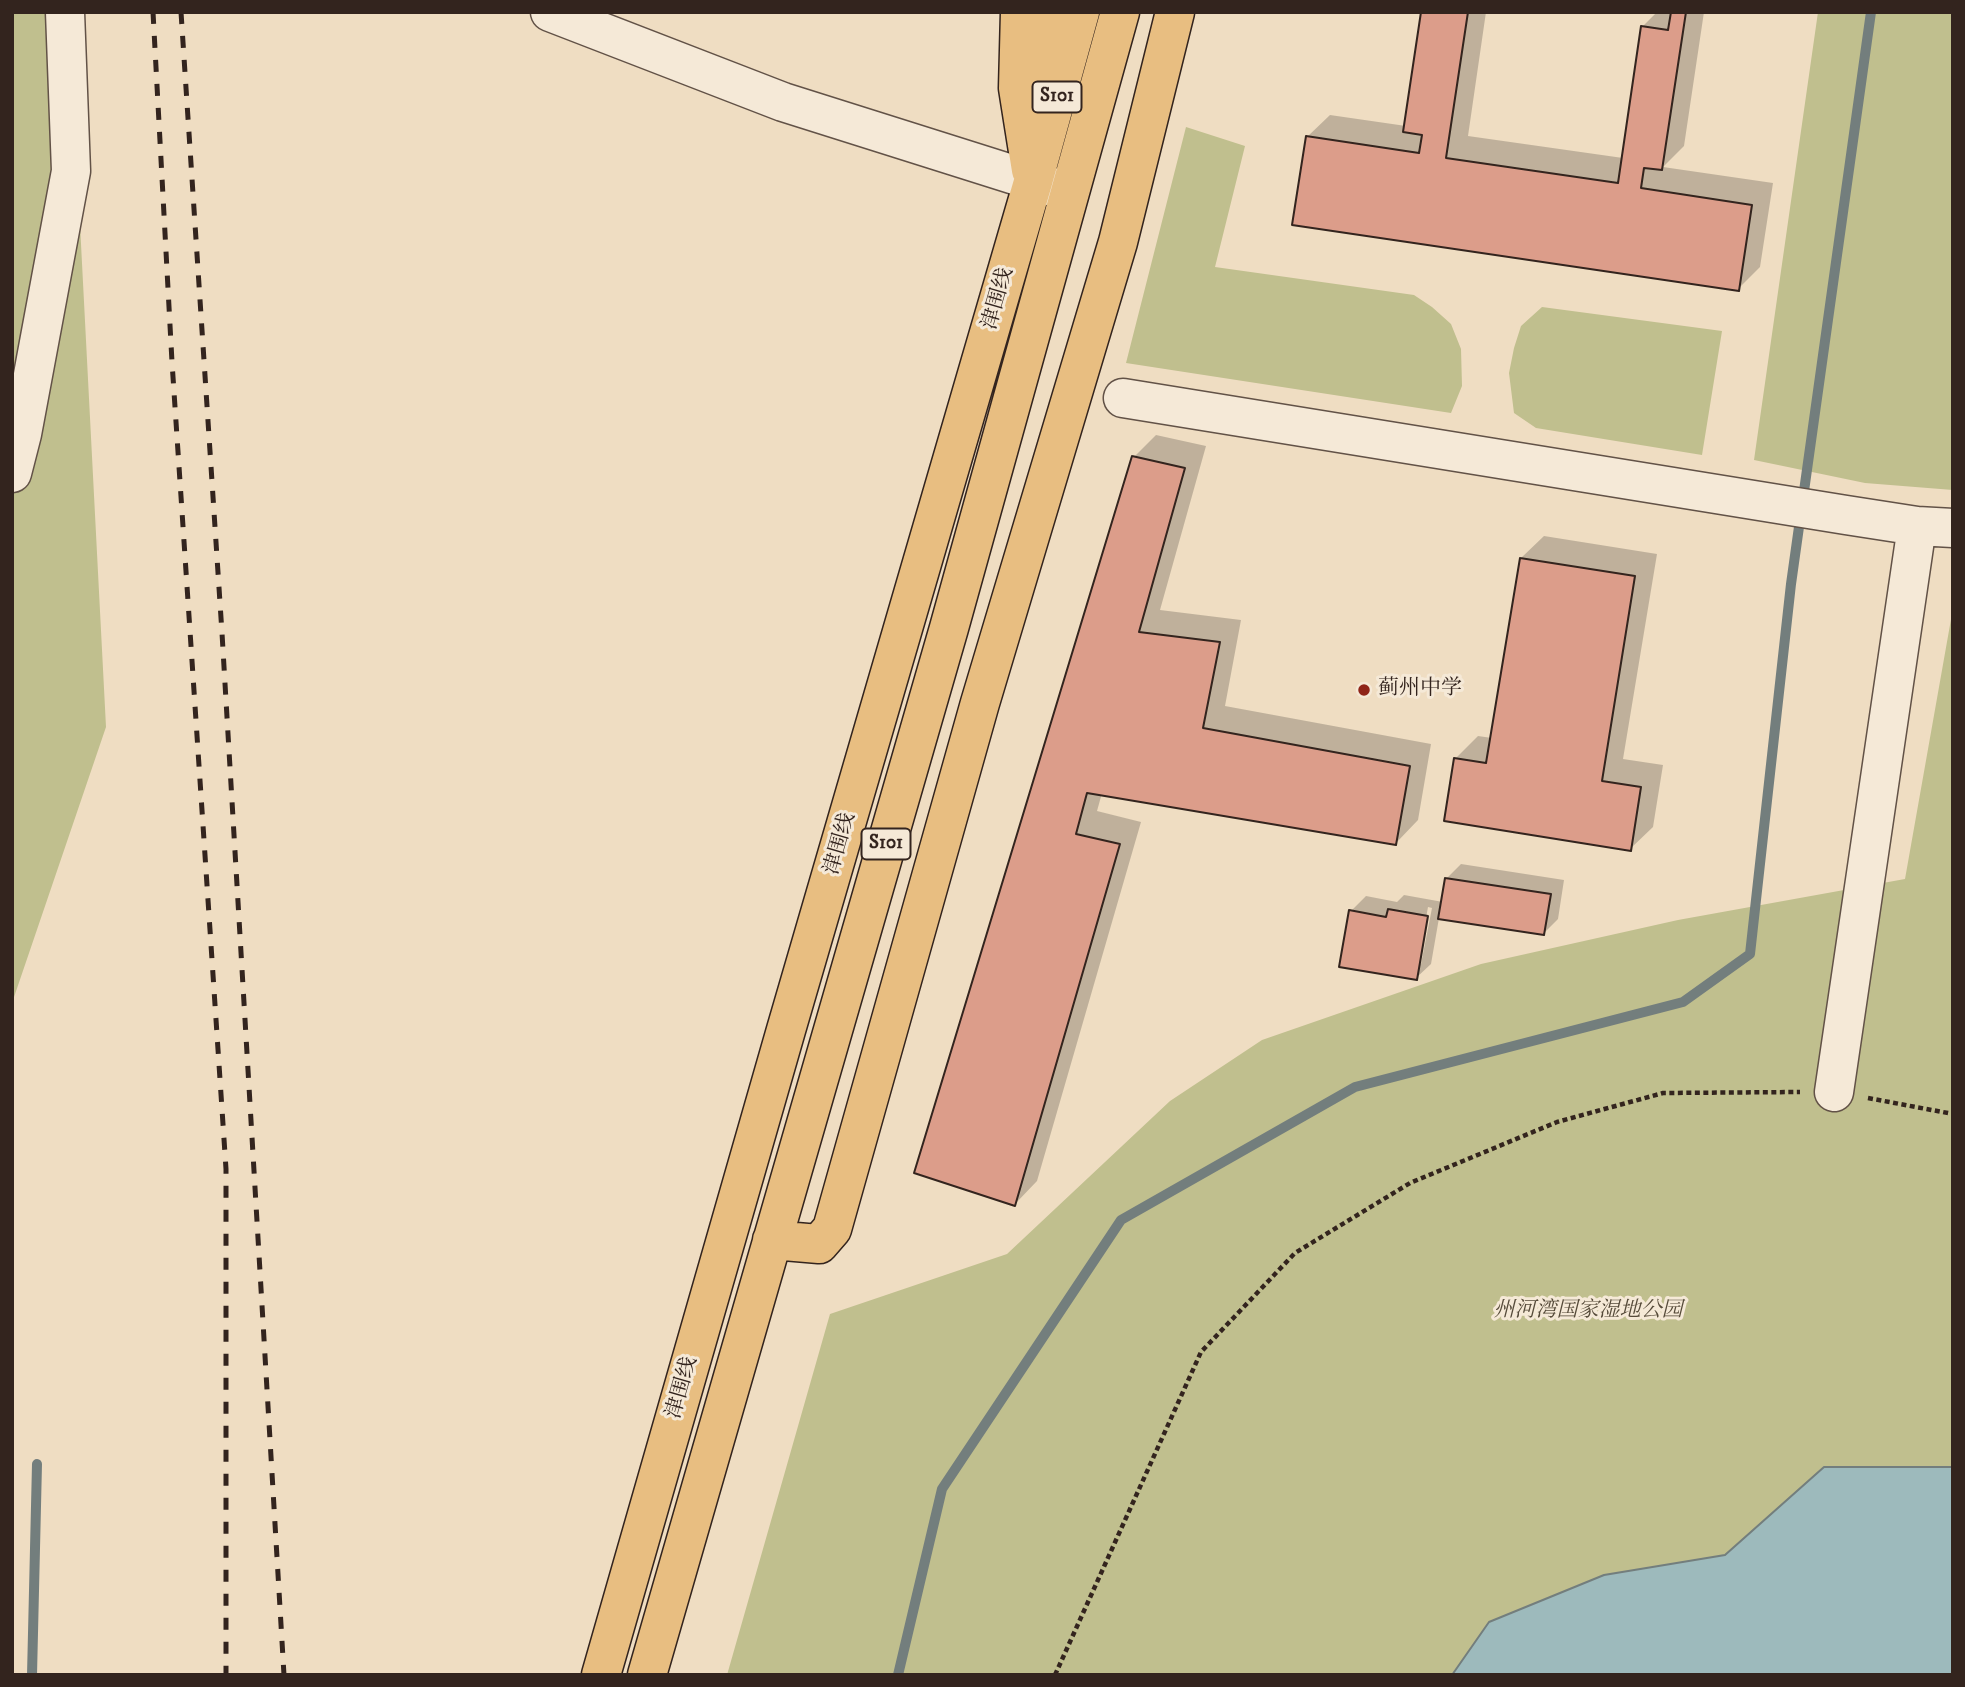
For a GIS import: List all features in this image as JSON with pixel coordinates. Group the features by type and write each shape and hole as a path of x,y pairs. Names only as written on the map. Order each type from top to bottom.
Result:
{"main road":[{"path":"1020,12 1018,88 1033,182"},
{"path":"1033,182 1048,12"},
{"name":"津围线","path":"601,1675 1080,12"},
{"name":"津围线","path":"647,1675 949,628 1120,12"},
{"path":"772,1240 819,1244 832,1229 980,703 1118,242 1175,12"}],"street":[{"path":"12,473 22,434 71,171 65,12"},
{"path":"550,12 783,102 1071,193"},
{"path":"1123,398 1846,515 1935,527 1834,1092"}],"path":[{"path":"1055,1675 1201,1352 1295,1253 1410,1183 1557,1122 1663,1093 1834,1092 1953,1114"}],"green space":[{"path":"12,12 69,12 106,727 12,1003"},
{"path":"1818,12 1953,12 1953,490 1865,483 1754,460"},
{"path":"1186,127 1245,146 1215,267 1414,295 1451,324 1461,349 1462,386 1451,413 1126,363"},
{"path":"1542,307 1722,331 1702,455 1536,428 1514,413 1509,373 1514,348 1521,326"},
{"name":"州河湾国家湿地公园","path":"1953,608 1953,1675 727,1675 830,1314 1007,1254 1170,1101 1262,1040 1481,964 1678,920 1905,879"}],"water":[{"path":"1824,1467 1953,1467 1953,1675 1452,1675 1489,1622 1604,1575 1725,1555"}],"building":[{"path":"1421,12 1468,12 1446,158 1618,183 1641,26 1668,30 1671,12 1686,12 1662,170 1644,168 1641,188 1752,205 1739,291 1292,225 1306,136 1419,153 1422,135 1403,132"},
{"path":"1132,456 1185,468 1139,632 1220,642 1203,728 1410,766 1396,845 1087,793 1076,834 1120,844 1015,1206 914,1173"},
{"path":"1520,558 1635,576 1602,781 1641,787 1631,851 1444,821 1454,758 1486,763"},
{"path":"1445,878 1551,894 1544,935 1438,919"},
{"path":"1388,909 1428,916 1417,980 1339,967 1349,910 1386,917"}],"waterway":[{"path":"898,1675 942,1489 1121,1220 1355,1087 1683,1002 1750,954 1791,584 1871,12"},
{"path":"32,1675 37,1464"}],"railway":[{"path":"153,12 172,362 226,1169 226,1675"},
{"path":"181,12 222,633 284,1675"}],"place":[{"name":"蓟州中学","path":"1364,690"}]}
